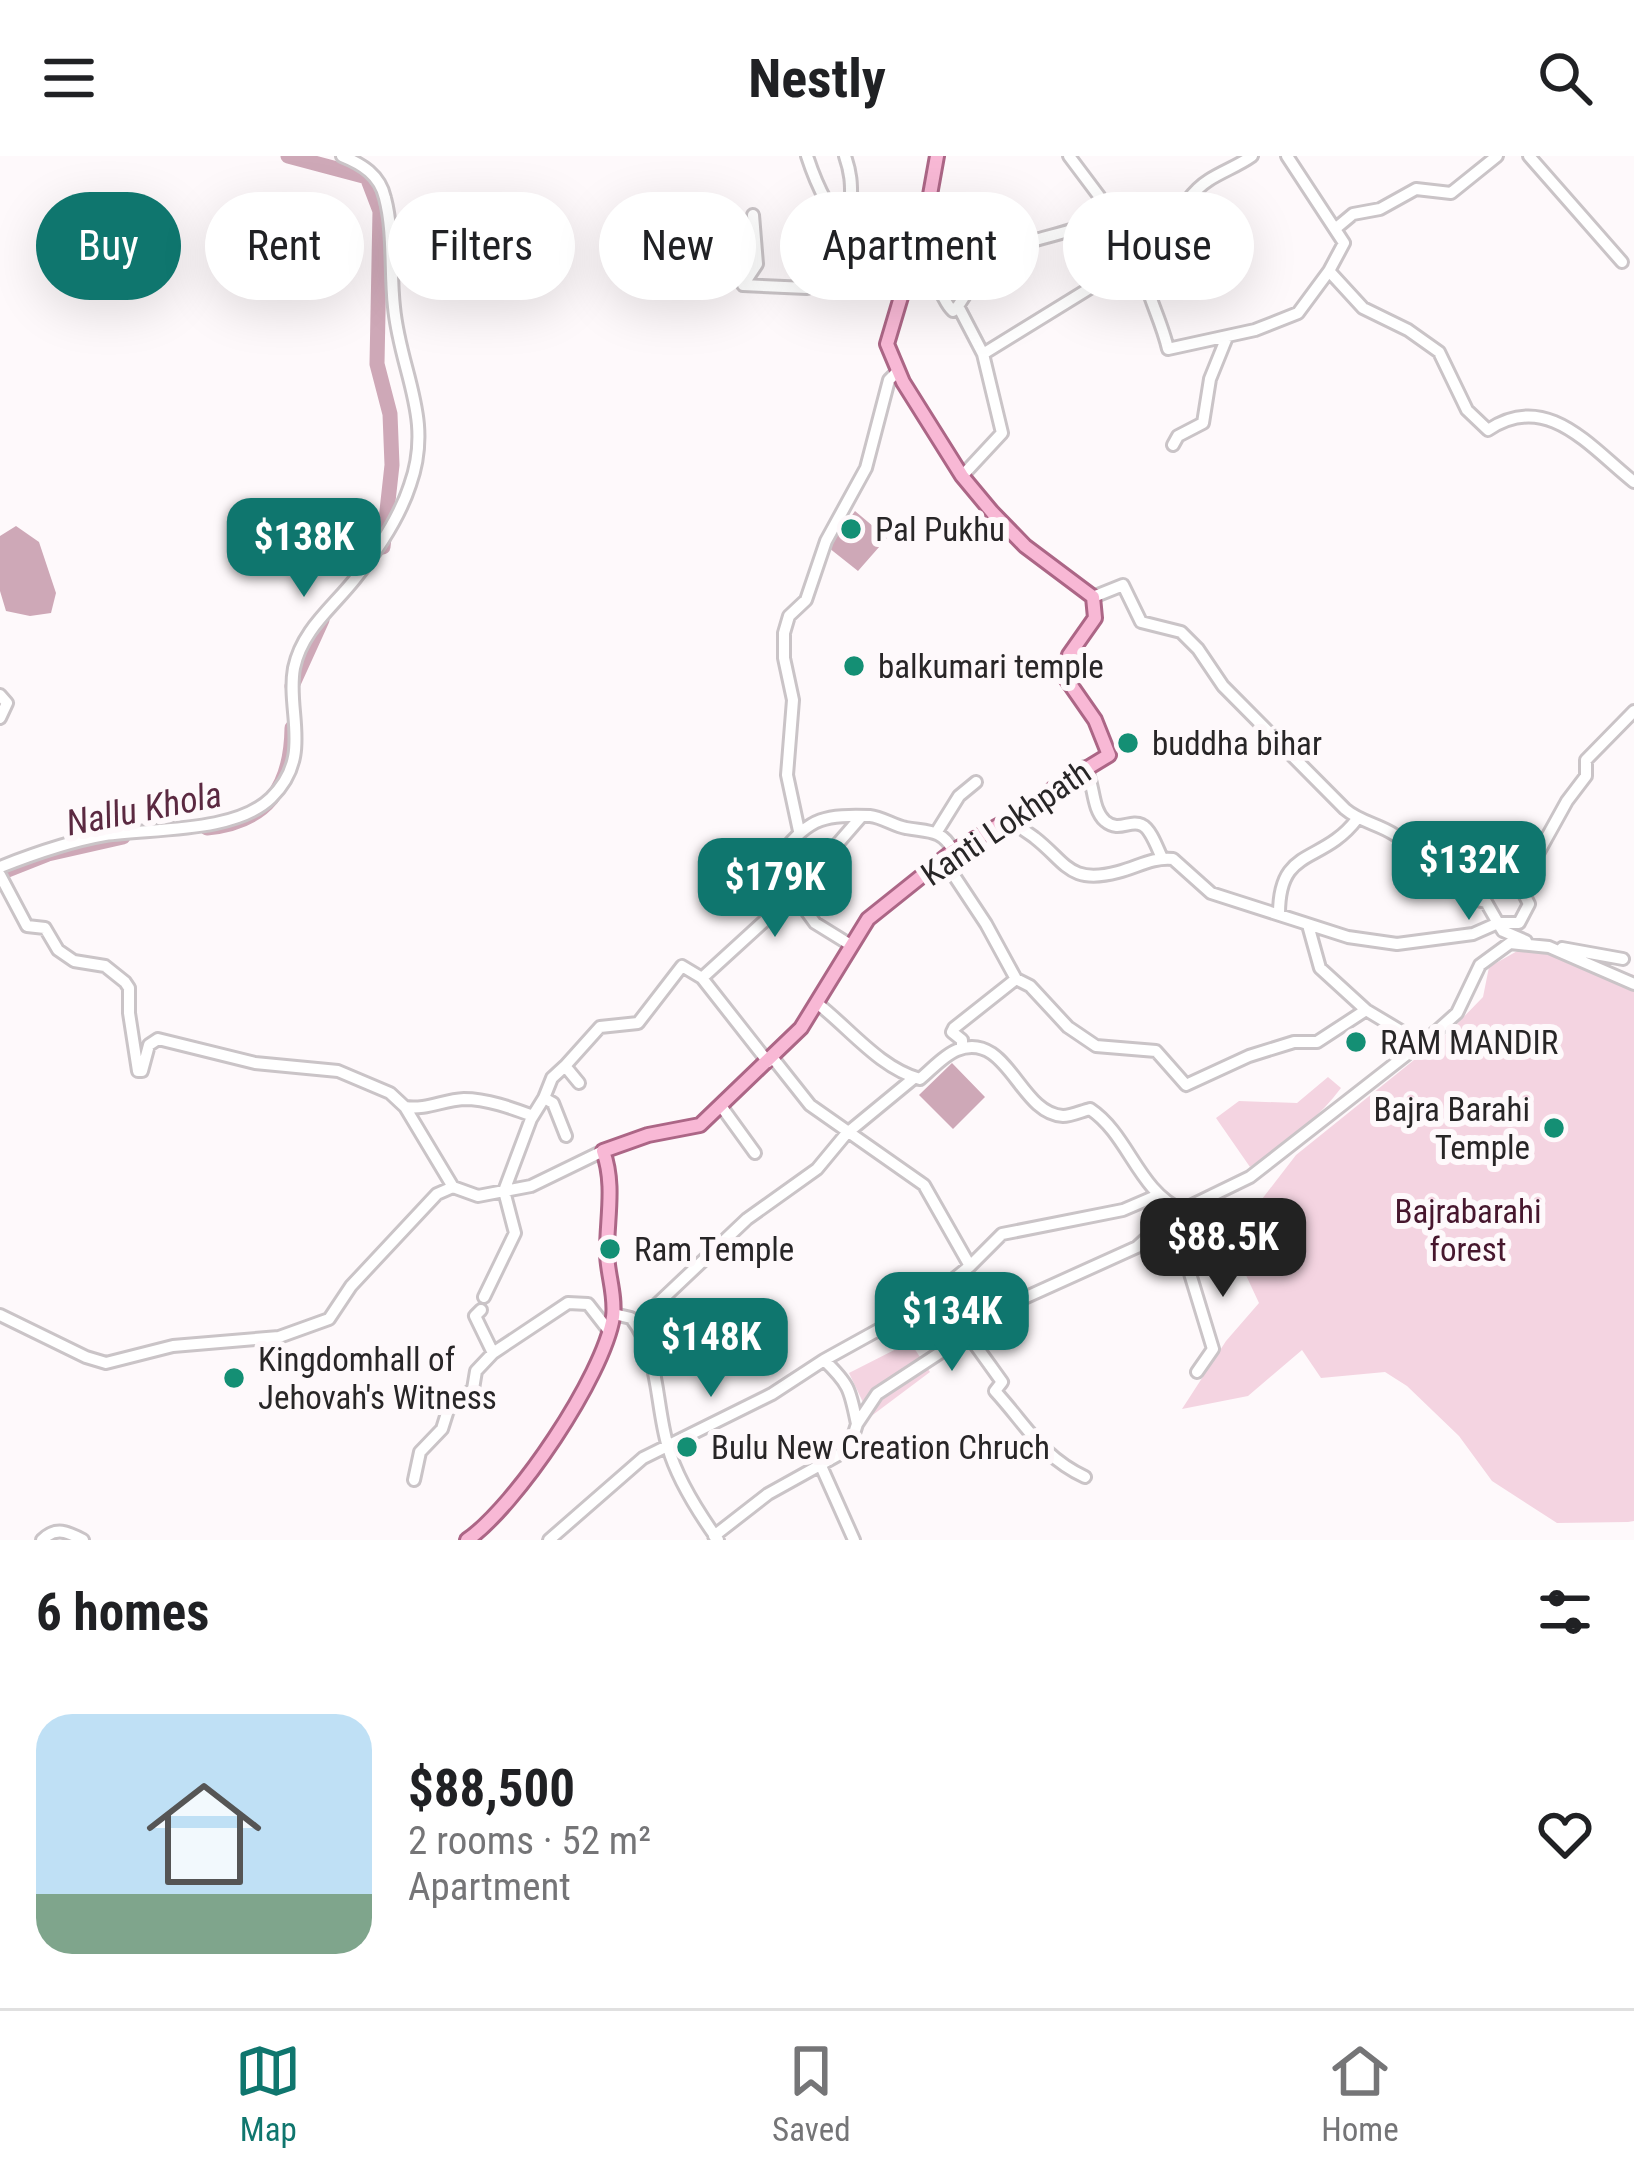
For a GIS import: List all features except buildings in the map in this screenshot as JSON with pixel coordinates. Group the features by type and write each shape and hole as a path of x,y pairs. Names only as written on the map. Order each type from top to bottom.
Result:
{"main road":[{"path":"931,192 937,156"},
{"path":"900,300 886,344 897,372 962,476 1025,545 1093,597"},
{"name":"Kanti Lokhpath","path":"603,1150 700,1125 770,1060 818,1004 849,944 868,919 948,855 1012,821 1110,752 1095,720 1065,679 1063,667 1095,618 1093,597"},
{"path":"466,1540 509,1502 579,1396 609,1331 614,1314 607,1254 611,1172 603,1150"}],"street":[{"path":"342,156 373,172 385,196 394,312 414,387 421,437 410,486 382,542 310,627 294,670 297,737 288,774 276,794 256,811 204,824 103,836 0,871 27,926 45,928 58,950 74,961 105,967 125,982 138,1071 142,1071 149,1045 158,1039 255,1063 338,1071 390,1093 405,1107 453,1186 478,1196 531,1186 603,1150"},
{"path":"807,156 822,192"},
{"path":"845,156 852,176 849,192"},
{"path":"1069,156 1096,192"},
{"path":"1195,192 1252,156"},
{"path":"1151,300 1168,349 1227,337 1298,313 1344,243 1287,156"},
{"path":"1335,229 1354,214 1380,209 1416,189 1451,193 1497,156"},
{"path":"1529,156 1622,262"},
{"path":"943,300 953,311 1004,253 1063,234"},
{"path":"1329,271 1363,308 1439,352 1467,410 1488,430 1509,416 1536,416 1573,430 1634,482"},
{"path":"983,354 1070,300"},
{"path":"958,306 983,354 1002,433 962,476"},
{"path":"1173,446 1178,436 1203,423 1210,380 1227,337"},
{"path":"799,831 787,775 794,700 784,658 784,633 789,616 806,600 826,541 866,467 889,380 897,372"},
{"path":"1093,597 1124,585 1141,622 1180,632 1223,686 1357,819 1393,832 1467,899 1486,902 1503,932 1529,942 1623,959"},
{"path":"0,695 7,703 0,718"},
{"path":"1012,821 1064,868 1081,874 1120,872 1162,858 1179,862 1210,893 1348,938 1396,944 1473,934 1498,923 1519,923 1529,904 1520,886 1586,776 1586,760 1633,712"},
{"path":"1084,767 1093,781 1095,808 1103,819 1120,828 1145,826 1162,858"},
{"path":"936,833 958,796 976,782"},
{"path":"782,854 799,831 842,814 873,816 944,837 948,855 1016,979 1030,986 1069,1027 1096,1046 1156,1052 1186,1085 1249,1055 1294,1042 1317,1042 1366,1010"},
{"path":"702,978 794,894 860,818"},
{"path":"1279,914 1280,881 1287,870 1334,845 1357,819"},
{"path":"794,894 815,923 849,944"},
{"path":"1309,925 1320,968 1366,1010 1420,1043"},
{"path":"856,1424 878,1394 1022,1298 1137,1247 1176,1207 1250,1177 1457,1013 1480,965 1510,943 1549,947 1634,984"},
{"path":"493,1353 475,1316 515,1233 504,1191 552,1078 600,1028 638,1022 682,966 702,978 810,1105 924,1185 970,1266"},
{"path":"962,1048 954,1028 1016,979"},
{"path":"818,1004 892,1067 914,1078 920,1079 962,1048 981,1050 999,1058 1045,1110 1063,1116 1090,1109 1157,1195 1176,1207"},
{"path":"565,1066 580,1083"},
{"path":"636,1324 747,1219 817,1169 846,1134 914,1078"},
{"path":"544,1098 554,1103 566,1136"},
{"path":"405,1107 423,1109 464,1099 506,1106 533,1117"},
{"path":"721,1106 755,1153"},
{"path":"0,1315 106,1363 173,1346 278,1337 329,1319 351,1286 437,1195 453,1186"},
{"path":"549,1540 643,1458 772,1394 918,1308 1002,1234 1123,1210 1157,1195"},
{"path":"1176,1207 1180,1244 1213,1349 1198,1372"},
{"path":"414,1480 420,1452 442,1429 448,1410 473,1389 476,1371 493,1353 568,1303 588,1304 609,1331"},
{"path":"614,1314 631,1318 649,1348 668,1446 716,1538 768,1494 849,1449 856,1424 854,1396 824,1360"},
{"path":"974,1343 1002,1382 995,1391 1041,1449 1085,1477"},
{"path":"821,1466 854,1540"},
{"path":"42,1540 56,1531 83,1540"}],"green space":[{"name":"Bajrabarahi forest","path":"1519,950 1634,975 1634,1521 1557,1523 1492,1481 1459,1436 1407,1386 1385,1372 1321,1378 1302,1350 1248,1396 1182,1409 1226,1341 1259,1303 1237,1256 1238,1235 1252,1212 1296,1155 1450,1031 1483,997 1489,967"},
{"path":"1328,1077 1341,1088 1331,1100 1299,1132 1250,1167 1216,1118 1239,1101 1297,1103"},
{"path":"910,1342 930,1372 870,1417 849,1373"}],"shaded area":[{"path":"855,511 887,538 858,571 829,548"},
{"path":"16,526 39,542 56,593 51,613 30,616 6,611 0,591 0,536"},
{"path":"952,1063 985,1097 953,1129 919,1095"}],"waterway":[{"name":"Nallu Khola","path":"288,156 367,177 380,211 377,364 390,414 392,465 383,547"},
{"name":"Nallu Khola","path":"292,686 322,620"},
{"name":"Nallu Khola","path":"207,828 245,818 272,798 287,768 292,728"},
{"name":"Nallu Khola","path":"0,873 48,854 123,837"}],"place":[{"name":"Pal Pukhu","path":"851,529"},
{"name":"balkumari temple","path":"854,666"},
{"name":"buddha bihar","path":"1128,743"},
{"name":"RAM MANDIR","path":"1356,1042"},
{"name":"Bajra Barahi Temple","path":"1554,1128"},
{"name":"Ram Temple","path":"610,1249"},
{"name":"Kingdomhall of Jehovah's Witness","path":"234,1378"},
{"name":"Bulu New Creation Chruch","path":"687,1447"}]}
